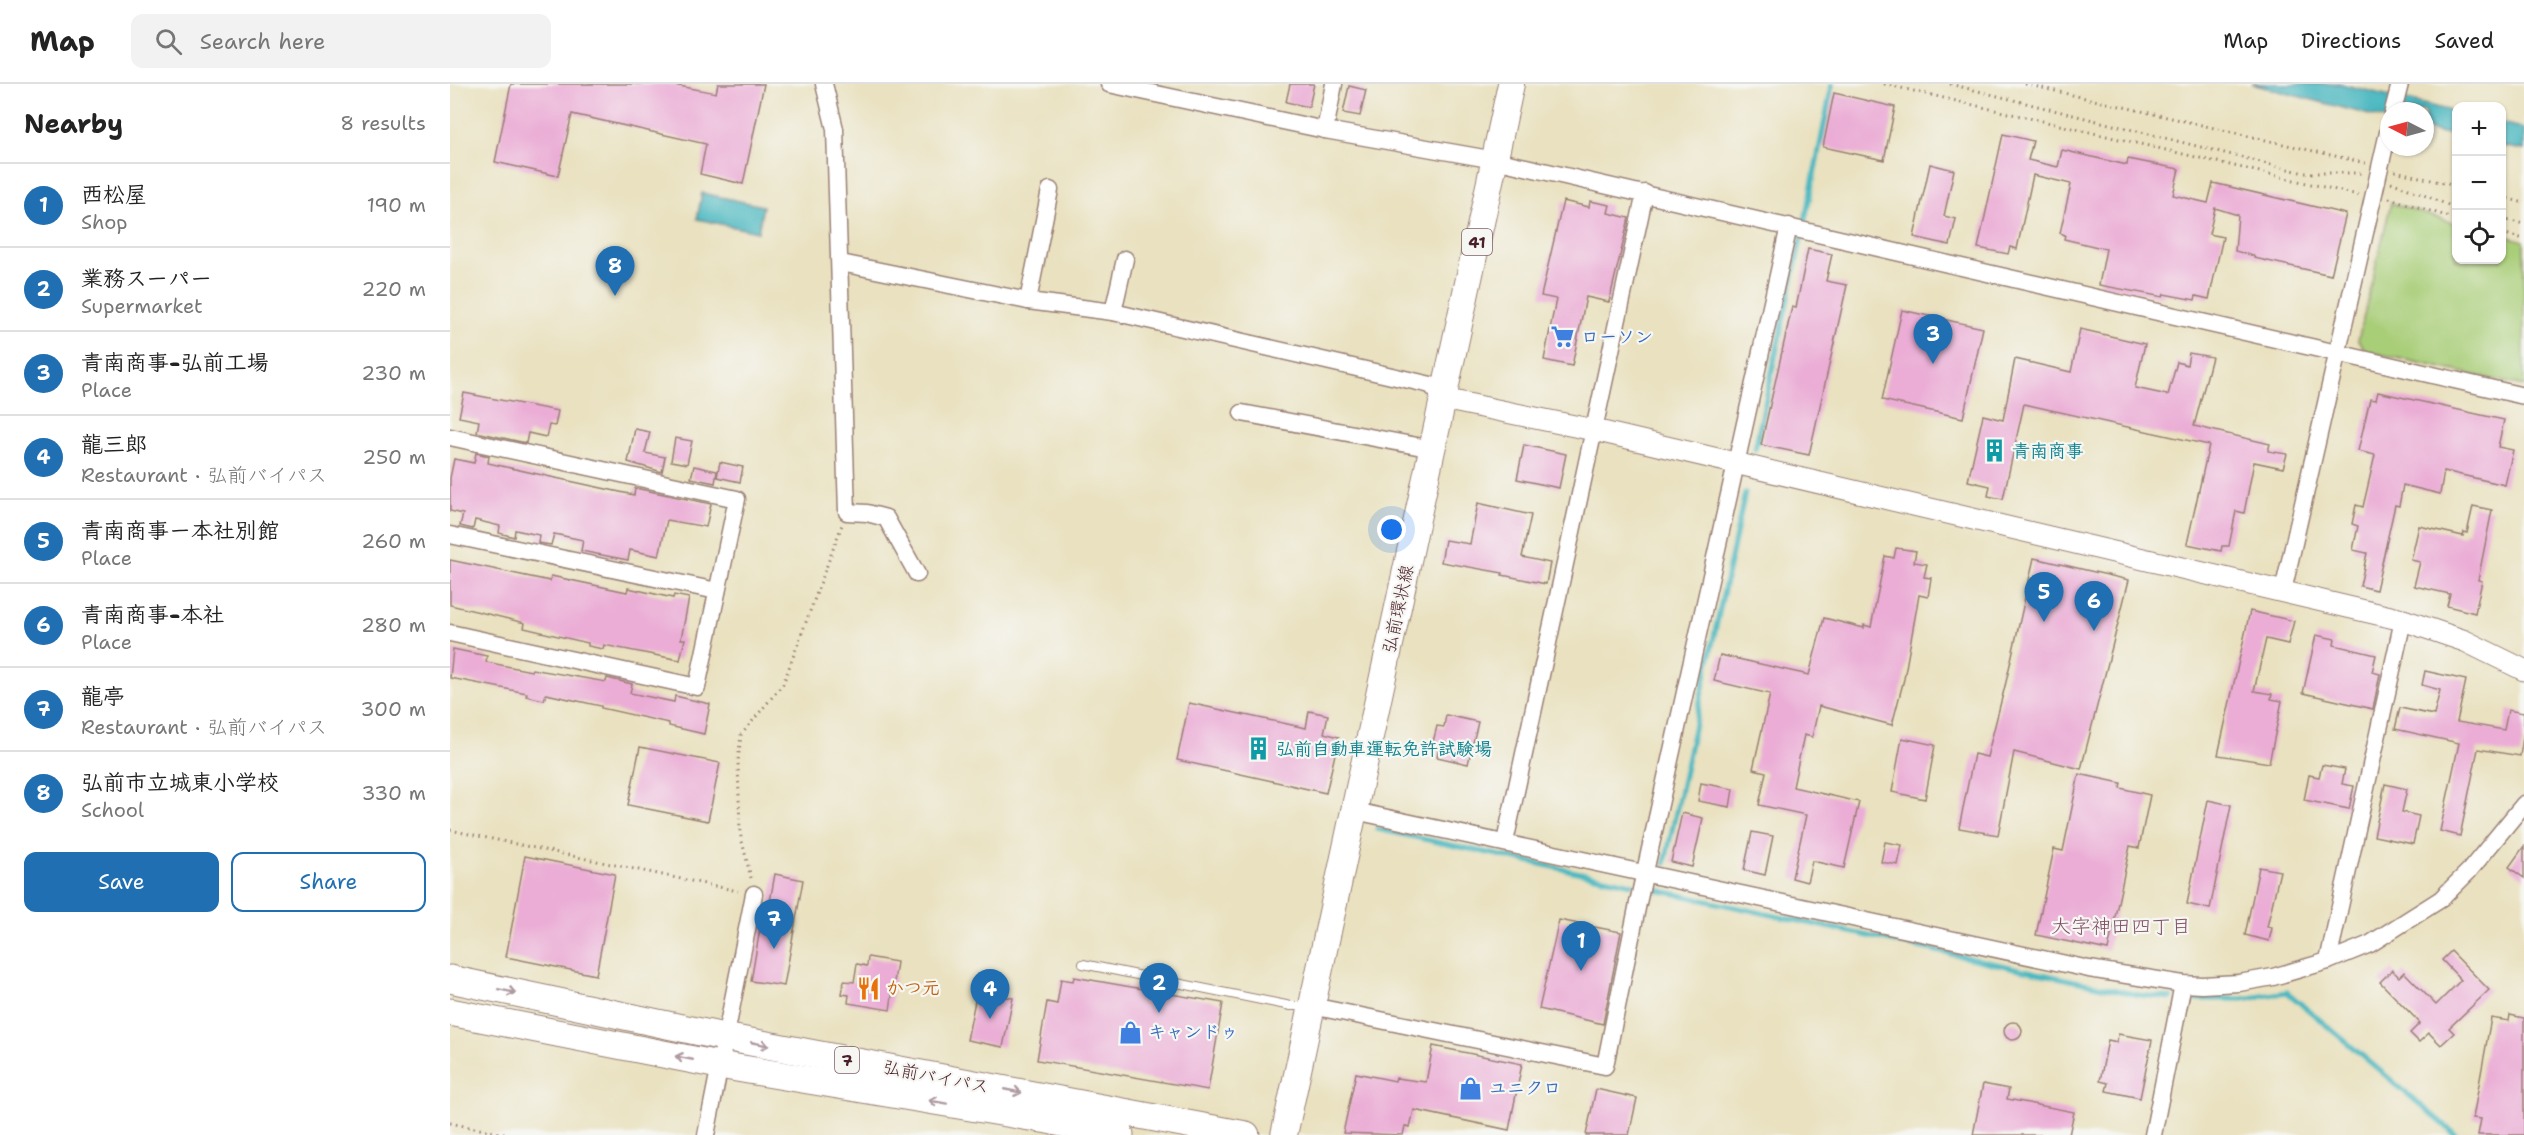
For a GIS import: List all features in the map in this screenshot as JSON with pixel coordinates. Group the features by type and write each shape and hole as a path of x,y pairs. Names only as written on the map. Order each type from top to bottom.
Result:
{"highway":[{"name":"弘前バイパス","path":"450,979 724,1037 1246,1135"},
{"name":"弘前バイパス","path":"450,1012 719,1065 1048,1120 1120,1135"}],"main road":[{"name":"弘前環状線","path":"1284,1135 1511,84"}],"street":[{"path":"824,84 835,129 841,263 847,512 867,513 886,518 917,574"},
{"path":"1109,84 1325,130 1495,160 1646,193 2524,396"},
{"path":"1325,130 1334,84"},
{"path":"2395,102 2400,84"},
{"path":"2283,591 2337,353 2375,167 2380,153"},
{"path":"1029,301 1050,190"},
{"path":"1505,842 1646,193"},
{"path":"1312,1006 1605,1066 1789,226"},
{"path":"1113,312 1125,259"},
{"path":"841,263 1029,301 1113,312 1431,386 1443,399 1594,430 2403,620 2465,641 2524,670"},
{"path":"1242,413 1433,450"},
{"path":"450,437 737,499 697,687 450,633"},
{"path":"450,535 717,591"},
{"path":"2328,961 2403,620"},
{"path":"1354,811 2089,969 2183,984 2238,983 2273,977 2328,961 2370,944 2441,899 2469,871 2524,804"},
{"path":"706,1135 754,894"},
{"path":"2153,1135 2183,984"}],"lane":[{"path":"1083,964 1291,1006 1312,1006"}],"path":[{"path":"1884,84 2360,196"},
{"path":"1950,84 2304,173 2375,167"},
{"path":"2025,84 2452,185"},
{"path":"2390,181 2452,206"},
{"path":"2387,197 2452,217"},
{"path":"2506,198 2524,203"},
{"path":"2506,220 2524,224"},
{"path":"2506,234 2524,239"},
{"path":"450,830 754,894 740,833 738,761 741,735 783,684 847,512"},
{"path":"450,1123 508,1135"}],"green space":[{"path":"2391,203 2452,223 2452,264 2506,264 2506,236 2524,241 2524,386 2366,351 2358,340"}],"water":[{"path":"2252,84 2341,84 2415,102 2380,102 2380,118"},
{"path":"2434,107 2452,111 2452,135 2434,131"},
{"path":"2506,124 2524,129 2524,150 2506,147"},
{"path":"702,193 763,206 758,232 697,219"}],"building":[{"path":"511,84 668,84 716,93 718,84 764,84 743,184 700,174 706,144 572,114 558,176 495,162"},
{"path":"1290,84 1314,84 1309,107 1286,102"},
{"path":"1349,86 1366,90 1360,116 1343,113"},
{"path":"1834,93 1895,107 1884,160 1823,147"},
{"path":"2003,134 2033,141 2028,160 2058,167 2062,150 2127,165 2128,159 2179,169 2173,195 2208,203 2213,183 2346,214 2331,275 2254,258 2254,256 2235,251 2238,215 2215,208 2209,234 2223,237 2209,299 2196,296 2195,300 2164,294 2163,297 2099,285 2106,249 2064,239 2065,235 2060,233 2071,184 2033,175 2017,249 2010,247 2008,254 1978,248"},
{"path":"1930,164 1954,170 1944,216 1956,219 1950,245 1914,237"},
{"path":"1563,201 1589,207 1590,201 1610,205 1608,213 1629,218 1609,302 1586,297 1572,366 1544,360 1556,299 1541,296"},
{"path":"1808,249 1832,254 1826,281 1847,285 1809,455 1761,445 1792,307 1796,308"},
{"path":"1902,310 1983,328 1963,418 1882,400"},
{"path":"2080,329 2145,344 2135,388 2168,395 2177,362 2187,365 2189,353 2212,357 2194,426 2270,444 2268,451 2287,454 2283,468 2254,462 2244,513 2236,511 2229,546 2222,546 2221,551 2187,544 2209,445 2024,404 2003,499 1988,496 1990,486 1968,481 1983,415 2003,420 2015,359 2071,372"},
{"path":"2378,392 2504,420 2498,447 2513,450 2505,485 2444,471 2440,494 2403,485 2399,506 2395,505 2376,590 2360,586 2367,553 2353,550 2358,526 2352,524 2356,505 2363,507 2375,455 2358,451 2370,399 2376,400"},
{"path":"464,393 558,411 555,426 549,425 546,437 528,433 526,443 477,432 479,421 459,417"},
{"path":"635,429 650,432 645,453 665,457 662,472 628,462"},
{"path":"675,438 692,441 687,464 671,461"},
{"path":"1524,445 1566,454 1559,488 1517,479"},
{"path":"476,453 489,456 488,463 551,477 634,495 635,488 711,504 706,527 667,520 659,556 630,550 628,560 581,551 583,540 554,534 551,545 538,543 539,535 515,530 514,537 499,533 500,526 475,520 473,529 460,526 463,514 450,511 450,478 454,459 474,463"},
{"path":"720,462 743,467 740,482 717,477"},
{"path":"694,466 717,471 715,483 691,478"},
{"path":"1478,503 1531,515 1522,557 1550,563 1546,584 1502,575 1503,573 1441,562 1445,540 1470,544"},
{"path":"2473,506 2492,510 2478,580 2482,581 2475,613 2447,606 2450,594 2414,586 2420,562 2411,560 2419,526 2463,536 2464,532 2467,533"},
{"path":"1896,548 1916,551 1914,562 1927,564 1924,577 1931,578 1928,597 1919,595 1904,679 1892,725 1819,706 1812,737 1804,735 1793,787 1859,802 1844,868 1812,861 1807,882 1792,878 1806,815 1759,805 1766,772 1753,769 1770,694 1714,681 1720,655 1809,675 1824,618 1864,628 1864,625 1871,627 1885,556 1894,558"},
{"path":"2034,558 2129,580 2081,769 2014,752 1998,835 1959,828 1974,754 1987,757"},
{"path":"450,560 550,581 551,576 627,592 628,588 673,598 674,595 689,598 681,639 685,639 680,660 604,645 603,649 588,646 588,643 524,628 525,623 450,605"},
{"path":"2250,611 2294,621 2288,644 2266,639 2254,691 2272,694 2271,699 2282,701 2269,763 2218,755"},
{"path":"2316,635 2335,639 2334,645 2376,655 2372,672 2380,674 2373,709 2303,693"},
{"path":"453,649 487,656 486,662 531,671 532,669 606,682 607,678 632,684 630,693 674,702 675,696 710,704 704,734 669,726 669,723 601,708 601,706 546,694 544,700 526,696 527,693 450,678"},
{"path":"2425,671 2466,680 2457,722 2504,730 2508,710 2524,713 2520,756 2478,749 2460,836 2440,831 2459,743 2395,729 2400,708 2434,715 2440,690 2422,685"},
{"name":"弘前自動車運転免許試験場","path":"1189,703 1306,728 1309,711 1328,715 1324,733 1339,737 1326,793 1177,760"},
{"path":"1446,715 1478,722 1468,764 1437,757 1439,747 1432,746 1437,726 1444,727"},
{"path":"1902,738 1935,745 1925,799 1892,792"},
{"path":"640,747 720,763 708,821 628,805"},
{"path":"2322,765 2345,769 2342,784 2354,786 2349,809 2304,800 2309,775 2319,777"},
{"path":"2079,774 2121,783 2120,788 2150,795 2139,848 2130,846 2108,950 2036,935 2054,849 2063,851"},
{"path":"1701,783 1733,789 1730,807 1698,801"},
{"path":"2385,784 2407,789 2402,812 2419,816 2413,844 2374,836"},
{"path":"2208,800 2231,805 2210,909 2187,904"},
{"path":"1682,813 1703,818 1692,867 1671,862"},
{"path":"1752,832 1773,836 1765,875 1744,870"},
{"path":"1885,842 1902,845 1898,865 1881,862"},
{"path":"2524,846 2524,878 2509,867"},
{"path":"525,856 615,874 596,975 506,957"},
{"path":"2259,867 2280,871 2267,927 2272,928 2269,941 2245,935"},
{"path":"775,874 803,880 784,986 751,981 762,917 767,918"},
{"path":"1559,920 1621,932 1603,1024 1539,1009"},
{"path":"2451,951 2489,990 2449,1028 2454,1033 2441,1045 2429,1033 2419,1042 2410,1033 2420,1023 2380,982 2392,970 2399,977 2404,972 2436,1005 2461,980 2442,960"},
{"name":"かつ元","path":"868,957 897,962 890,1010 848,1003 849,995 842,994 844,981 854,982 857,964 867,966"},
{"name":"キャンドゥ","path":"1074,977 1223,1003 1208,1090 1037,1060 1047,1002 1057,1004 1061,979 1073,981"},
{"path":"977,991 1013,998 1003,1047 967,1040"},
{"path":"2510,1015 2524,1018 2524,1135 2478,1135 2481,1119 2473,1118 2491,1018 2509,1021"},
{"path":"2013,1022 2019,1025 2022,1031 2019,1037 2013,1040 2007,1037 2004,1031 2007,1025"},
{"path":"2118,1034 2152,1040 2140,1098 2106,1091 2108,1083 2100,1081 2108,1040 2117,1042"},
{"name":"ユニクロ","path":"1433,1046 1522,1064 1509,1130 1414,1110 1410,1127 1405,1126 1403,1135 1343,1133 1356,1073 1395,1081 1396,1078 1426,1082"},
{"path":"1983,1084 2009,1089 2007,1099 2074,1112 2069,1135 1973,1135"},
{"path":"1596,1089 1637,1098 1629,1135 1586,1135"}],"waterway":[{"path":"1805,220 1832,85"},
{"path":"1755,449 1801,239"},
{"path":"1665,863 1745,493"},
{"path":"1377,829 1632,884"},
{"path":"1657,890 2139,995 2171,998"},
{"path":"2194,999 2243,999 2287,992 2456,1135"}],"place":[{"name":"弘前市立城東小学校","path":"615,296"},
{"name":"ローソン","path":"1563,337"},
{"name":"青南商事-弘前工場","path":"1933,364"},
{"name":"青南商事","path":"1994,451"},
{"name":"青南商事ー本社別館","path":"2044,622"},
{"name":"青南商事-本社","path":"2094,631"},
{"name":"弘前自動車運転免許試験場","path":"1258,749"},
{"name":"龍亭","path":"774,949"},
{"name":"西松屋","path":"1581,971"},
{"name":"かつ元","path":"868,988"},
{"name":"業務スーパー","path":"1159,1013"},
{"name":"龍三郎","path":"990,1019"},
{"name":"キャンドゥ","path":"1130,1032"},
{"name":"ユニクロ","path":"1471,1088"}],"district":[{"name":"大字神田四丁目","path":"2121,926"}]}
